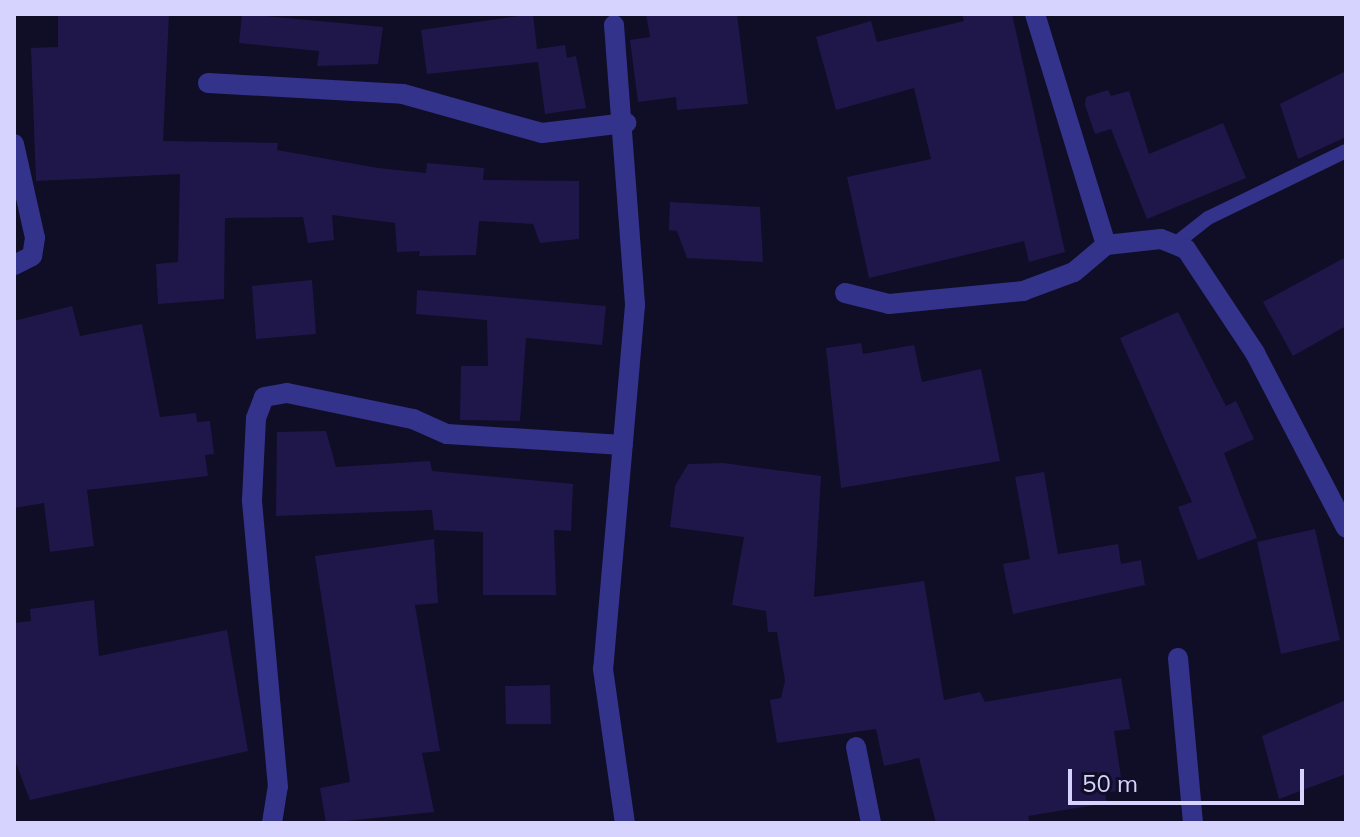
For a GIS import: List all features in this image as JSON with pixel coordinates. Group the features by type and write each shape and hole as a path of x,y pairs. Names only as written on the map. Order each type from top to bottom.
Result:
{"street":[{"path":"1035,14 1106,245"},
{"path":"614,25 626,123 635,305 603,669 625,823"},
{"path":"208,83 403,94 542,133 626,123"},
{"path":"14,144 35,238 32,256 14,265"},
{"path":"845,293 889,304 1023,291 1074,272 1106,245 1175,244 1201,267 1236,320 1346,528"},
{"path":"272,823 278,787 252,500 256,418 264,397 301,395 413,419 447,434 623,445"},
{"path":"1178,658 1193,823"},
{"path":"856,747 871,823"}],"lane":[{"path":"1175,244 1208,218 1346,151"}],"building":[{"path":"58,14 169,14 163,141 278,143 277,150 378,168 426,173 427,163 484,168 483,180 579,181 579,239 540,243 533,224 479,221 476,255 419,256 420,251 397,252 395,223 332,215 334,240 308,243 303,217 225,218 224,299 158,304 156,264 178,262 180,174 36,181 31,48 58,47"},
{"path":"242,14 383,27 378,64 317,66 319,51 239,43"},
{"path":"533,14 537,49 565,45 567,58 576,56 586,108 545,114 538,62 427,74 421,30"},
{"path":"646,14 737,14 748,104 677,110 676,97 638,102 630,40 650,37"},
{"path":"962,14 1012,14 1065,252 1029,262 1024,241 869,278 847,177 931,159 914,88 836,110 816,37 871,21 877,42 964,21"},
{"path":"1346,71 1346,137 1298,159 1280,104"},
{"path":"1108,90 1111,96 1129,91 1149,154 1223,123 1246,178 1147,219 1111,129 1095,134 1085,105 1086,97"},
{"path":"670,202 760,207 763,262 687,258 677,231 669,230"},
{"path":"1346,257 1346,326 1293,356 1263,302"},
{"path":"312,280 316,334 256,339 252,286"},
{"path":"417,290 606,306 602,345 526,338 520,421 460,420 461,366 488,366 487,320 416,314"},
{"path":"72,306 80,336 142,324 160,417 196,413 197,422 210,421 214,454 205,455 208,476 87,490 94,546 50,552 44,503 14,508 14,321"},
{"path":"1178,312 1226,406 1236,401 1254,439 1224,453 1257,538 1198,560 1178,507 1192,502 1120,338"},
{"path":"861,343 863,354 914,345 922,382 981,369 1000,461 841,488 826,348"},
{"path":"326,431 336,467 430,461 432,471 573,484 571,531 554,530 556,595 483,595 483,532 434,530 432,510 276,516 277,432"},
{"path":"723,463 821,476 814,597 924,581 944,700 980,692 985,702 1121,678 1130,729 1114,731 1123,790 1105,793 1107,803 1028,816 1030,823 936,823 919,758 884,766 876,729 777,743 770,700 781,698 785,681 777,632 768,632 766,611 732,605 744,537 670,527 675,486 688,464"},
{"path":"1044,472 1058,554 1118,544 1121,564 1141,560 1145,585 1013,614 1003,564 1030,559 1015,477"},
{"path":"1315,529 1340,640 1281,654 1257,542"},
{"path":"434,539 438,603 415,605 440,751 422,753 434,812 326,823 320,788 350,782 315,556"},
{"path":"94,600 99,656 227,630 248,751 30,800 14,758 14,623 31,621 30,609"},
{"path":"550,685 551,724 506,724 505,686"},
{"path":"1346,700 1346,774 1279,799 1262,736"}]}
